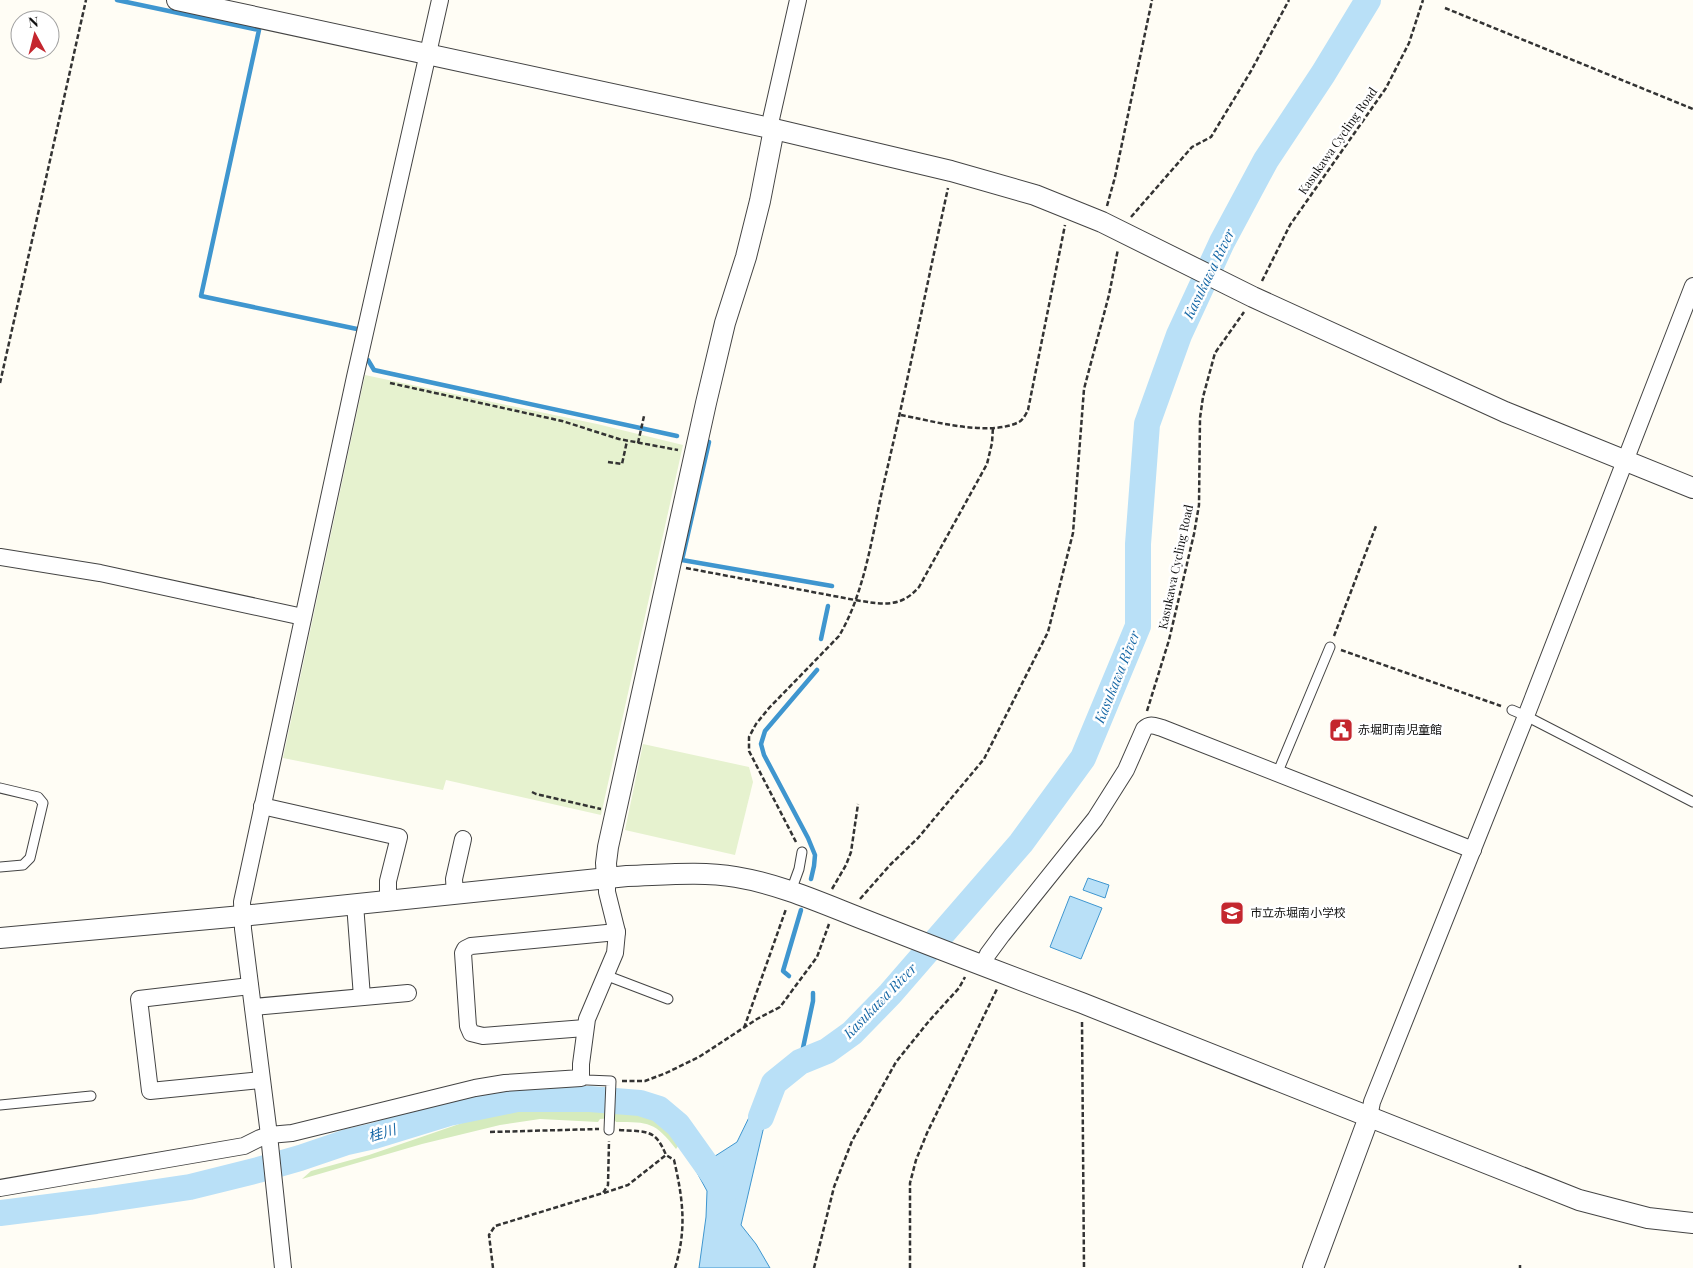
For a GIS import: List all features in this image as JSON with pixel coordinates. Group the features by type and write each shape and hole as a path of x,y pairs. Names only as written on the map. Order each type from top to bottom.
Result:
{"street":[{"path":"177,0 215,4 429,54 772,128 951,171 1035,195 1102,222 1252,296 1505,412 1693,488"},
{"path":"282,1268 269,1138 242,916 242,897 357,367 440,0"},
{"path":"0,1188 244,1146 260,1138 292,1133 475,1088 505,1083 581,1078 587,1019 614,953 617,932 608,892 606,863 608,847 725,323 746,257 758,210 772,128 798,0"},
{"path":"1313,1268 1369,1117 1372,1102 1473,850 1519,713 1624,461 1693,286"},
{"path":"0,557 100,573 303,617"},
{"path":"972,966 988,954 1095,819 1126,770 1144,729 1152,725 1473,850"},
{"path":"262,806 399,837 388,880 388,901"},
{"path":"455,894 454,879 463,839"},
{"path":"0,938 242,916 607,878 688,874 735,877 762,882 791,891 972,966 1004,974 1082,1003 1579,1200 1648,1218 1693,1223"},
{"path":"355,904 362,997"},
{"path":"585,1028 483,1036 471,1033 468,1026 463,953 465,949 471,946 617,932"},
{"path":"250,986 139,999 150,1091 261,1080"},
{"path":"253,1007 408,993"}],"lane":[{"path":"1277,774 1330,647"},
{"path":"1519,713 1693,802"},
{"path":"0,788 38,796 42,803 30,858 23,865 0,867"},
{"path":"791,891 799,869 802,852"},
{"path":"605,975 668,999"},
{"path":"581,1078 610,1083 610,1126"},
{"path":"0,1104 91,1096"}],"path":[{"path":"0,383 86,0"},
{"path":"1102,222 1115,177 1152,0"},
{"path":"840,910 918,838 984,759 1048,632 1072,533 1084,389 1129,220 1192,147 1211,138 1251,71 1289,0"},
{"name":"Kasukawa Cycling Road","path":"1146,714 1169,640 1194,534 1198,505 1200,418 1203,397 1215,353 1252,296 1290,225 1386,88 1409,43 1423,0"},
{"path":"1445,8 1693,109"},
{"path":"802,852 749,752 749,736 769,708 839,636 846,625 855,600 865,567 900,415 951,171"},
{"path":"900,415 966,427 993,427 1020,421 1028,410 1068,208"},
{"path":"390,383 562,421 627,441 682,451"},
{"path":"638,443 644,416"},
{"path":"670,565 855,600 883,604 902,602 919,587 987,464 992,443 993,427"},
{"path":"608,462 622,464 627,441"},
{"path":"1376,526 1330,647 1519,713"},
{"path":"532,792 607,809"},
{"path":"610,1083 646,1081 699,1057 743,1030 757,1019 780,1007 817,957 840,910 846,865 851,852 858,804"},
{"path":"743,1030 791,891"},
{"path":"814,1268 834,1187 852,1141 896,1062 959,988 972,966"},
{"path":"910,1268 910,1182 916,1160 927,1133 1004,974"},
{"path":"1082,1003 1084,1268"},
{"path":"603,1193 608,1185 610,1126"},
{"path":"490,1132 610,1126 651,1133 660,1141 666,1155 674,1160 682,1193 682,1242 675,1268"},
{"path":"493,1268 489,1236 495,1226 628,1185 666,1155"}],"green space":[{"path":"365,375 597,424 683,445 601,815 446,780 443,790 283,758"},
{"path":"643,744 749,767 753,782 735,855 625,830"},
{"path":"618,1107 658,1114 672,1126 681,1142 676,1149 662,1133 651,1125 644,1123 616,1122 613,1118 600,1119 598,1122 540,1119 500,1125 422,1144 302,1179 311,1171 369,1155 465,1122 521,1110"}],"water":[{"path":"1088,878 1109,885 1105,898 1083,890"},
{"path":"1070,896 1102,908 1081,959 1050,947"},
{"path":"774,1083 741,1225 756,1244 770,1268 699,1268 706,1217 707,1191 695,1169 737,1142 756,1103"}],"waterway":[{"path":"117,0 259,30 201,296 357,329"},
{"name":"Kasukawa River","path":"761,1117 774,1083 800,1062 827,1051 852,1033 890,994 1021,843 1083,758 1138,626 1138,544 1147,424 1179,335 1222,242 1266,160 1323,74 1368,0"},
{"path":"368,360 374,370 677,436"},
{"path":"709,442 682,560 832,586"},
{"path":"821,639 828,606"},
{"path":"811,879 815,855 764,755 761,744 765,731 817,670"},
{"path":"789,976 783,971 801,910"},
{"path":"800,1062 813,993"},
{"name":"桂川","path":"0,1213 190,1187 258,1170 449,1113 517,1099 590,1099 640,1103 659,1109 678,1125 725,1191"}],"place":[{"name":"赤堀町南児童館","path":"1341,730"},
{"name":"市立赤堀南小学校","path":"1232,913"}]}
